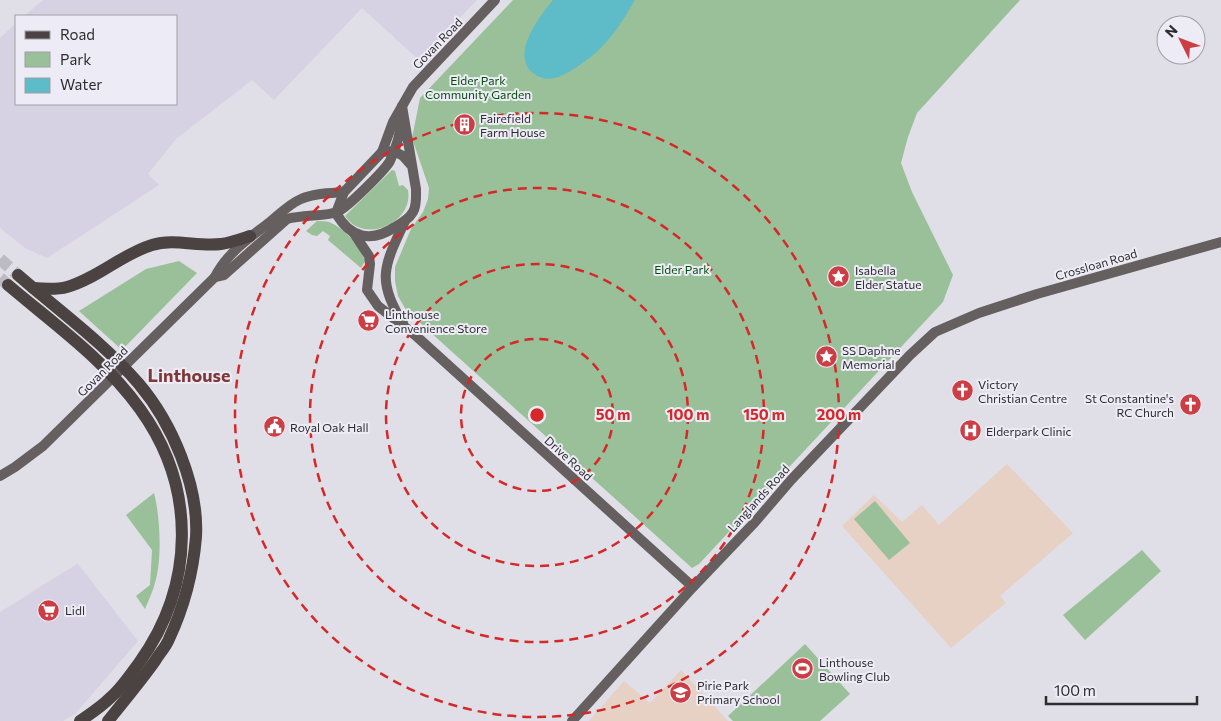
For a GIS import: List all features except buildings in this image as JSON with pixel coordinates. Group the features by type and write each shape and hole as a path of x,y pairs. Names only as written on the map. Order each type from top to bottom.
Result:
{"main road":[{"path":"33,288 51,290 66,288 140,249 154,244 168,242 221,244 250,236"},
{"path":"18,275 112,357 138,383 149,397 173,437 192,493 196,536 188,589 169,641 141,682 108,721"},
{"path":"8,285 73,339 104,367 128,393 145,416 163,446 179,496 182,519 180,568 167,613 148,650 91,721"},
{"path":"80,721 111,698"}],"street":[{"name":"Govan Road","path":"382,152 393,122 412,87 495,0"},
{"name":"Govan Road","path":"215,277 224,275 287,219 336,213 347,206 388,165 401,124 402,106"},
{"path":"402,106 411,165"},
{"path":"336,213 344,192 382,152 394,151 403,156 411,165"},
{"name":"Drive Road","path":"406,328 392,306 386,284 386,270 393,247 405,221 413,212 416,202 416,189 411,165"},
{"name":"Govan Road","path":"0,476 43,446 215,277 219,268 250,236 301,199 318,194 344,192"},
{"name":"Drive Road","path":"336,213 340,220 353,232 369,256 367,290 378,306 406,328 693,587"},
{"path":"353,232 361,236 370,237 386,233 405,221"},
{"name":"Crossloan Road","path":"979,313 1037,294 1221,242"},
{"name":"Langlands Road","path":"572,721 693,587 755,522 791,480 910,355 935,332 979,313"}],"shaded area":[{"path":"43,0 477,0 419,60 362,8 274,100 252,80 176,139 148,174 159,185 47,258 25,248 0,228 0,38 15,24 15,105 178,105 178,15 25,15"},
{"path":"1007,464 1073,533 1000,596 1006,603 951,648 842,526 874,495 902,522 922,505 939,525"},
{"path":"77,564 138,641 75,714 63,721 0,721 0,612"},
{"name":"Pirie Park Primary School","path":"681,670 728,721 589,721 624,681 650,703"}],"green space":[{"name":"Elder Park","path":"513,0 1020,0 917,113 901,163 912,192 953,275 943,302 699,564 692,568 406,310 398,296 395,267 411,229 423,212 428,199 429,188 412,138 420,98"},
{"path":"392,170 395,171 399,186 403,185 408,190 408,202 403,212 396,220 386,226 375,229 364,229 353,225 345,216"},
{"path":"317,221 335,225 351,238 365,261 361,268 328,240 330,236 323,231 317,236 306,231"},
{"path":"179,261 197,273 122,350 79,311 146,269"},
{"path":"154,493 159,524 160,548 155,583 145,609 136,596 150,585 152,550 126,515"},
{"path":"875,501 910,543 889,560 854,519"},
{"path":"1142,550 1161,571 1085,640 1063,615"},
{"name":"Linthouse Bowling Club","path":"805,644 850,694 820,721 733,721 728,716"}],"water":[{"path":"553,0 635,0 622,21 601,48 593,56 572,70 559,77 546,79 535,75 527,65 525,56 526,46 530,35 541,15"}],"tunnel":[{"path":"0,259 18,275"},
{"path":"0,278 8,285"}],"place":[{"name":"Fairefield Farm House","path":"464,125"},
{"name":"Isabella Elder Statue","path":"839,277"},
{"name":"Linthouse Convenience Store","path":"369,321"},
{"name":"SS Daphne Memorial","path":"826,357"},
{"name":"Victory Christian Centre","path":"962,391"},
{"name":"St Constantine's RC Church","path":"1190,405"},
{"name":"Royal Oak Hall","path":"274,427"},
{"name":"Elderpark Clinic","path":"970,431"},
{"name":"Lidl","path":"49,610"},
{"name":"Linthouse Bowling Club","path":"803,669"},
{"name":"Pirie Park Primary School","path":"681,692"}],"district":[{"name":"Linthouse","path":"189,375"}],"park label":[{"name":"Elder Park Community Garden","path":"478,87"}]}
